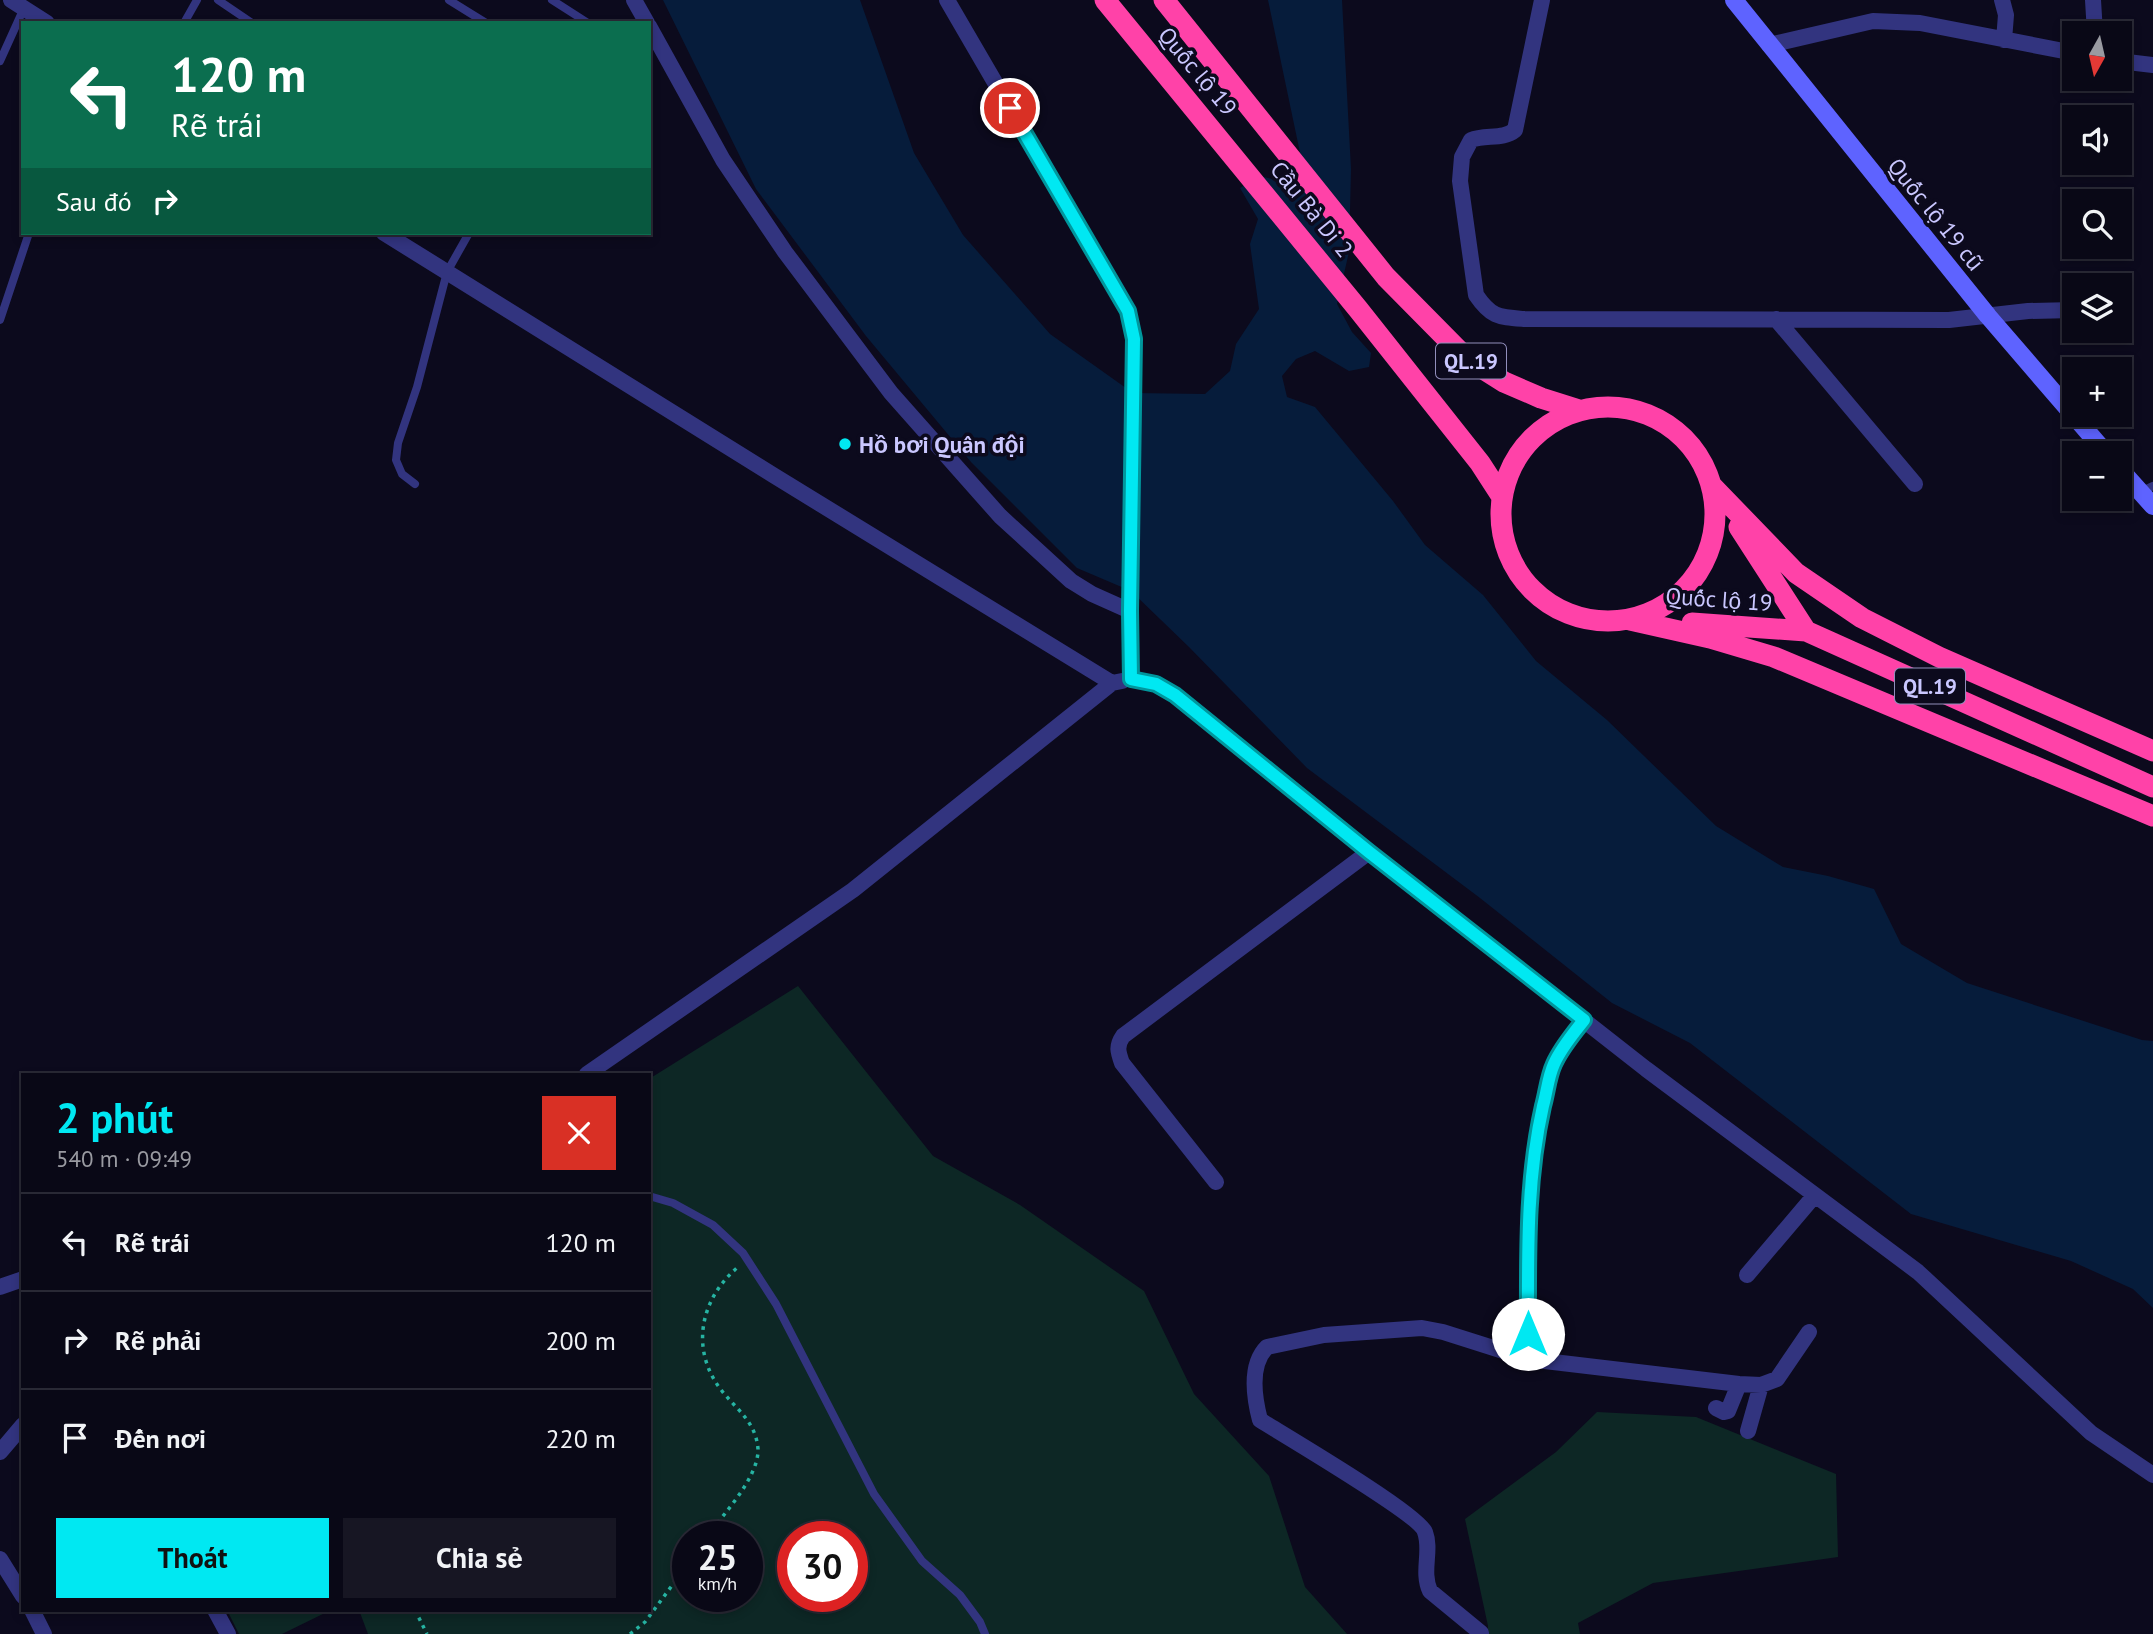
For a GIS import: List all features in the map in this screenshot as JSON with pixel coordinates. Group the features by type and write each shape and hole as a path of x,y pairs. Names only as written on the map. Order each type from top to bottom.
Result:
{"highway":[{"name":"Quốc lộ 19","path":"1105,0 1224,143"},
{"name":"Quốc lộ 19","path":"1164,0 1260,121"},
{"name":"Cầu Bà Di 2","path":"1260,121 1386,277 1466,358 1504,382 1579,410"},
{"name":"Cầu Bà Di 2","path":"1224,143 1480,463 1502,497"},
{"path":"1628,619 1656,610 1681,594 1700,571 1712,544 1716,515 1713,486 1699,455 1676,430 1646,413 1613,406 1579,410 1551,423 1527,442 1511,468 1502,497 1502,531 1513,563 1533,590 1561,610 1594,620 1628,619 1710,638 1774,657 2153,816"},
{"name":"Quốc lộ 19","path":"1713,486 1806,631"},
{"path":"1713,486 1796,573 1862,618 1939,657 2153,751"},
{"name":"Quốc lộ 19","path":"1628,619 1806,631 2153,787"}],"street":[{"path":"634,0 646,21"},
{"path":"947,0 1128,311 1134,339 1131,679"},
{"path":"1542,0 1515,130 1504,135 1483,136 1471,140 1462,157 1460,181 1476,295 1486,310 1497,317 1949,320 2028,311 2062,310"},
{"name":"Quốc lộ 19 cũ","path":"1734,0 1988,316 2096,441"},
{"path":"2002,0 2006,15 2004,40"},
{"path":"2093,0 2094,21"},
{"path":"17,4 44,21"},
{"path":"1769,45 1873,21 1920,23 2062,51"},
{"path":"651,29 723,160 785,252 891,393 1000,516 1071,580 1092,594 1130,611"},
{"path":"2132,63 2153,65"},
{"path":"387,235 1112,682"},
{"path":"1776,319 1915,484"},
{"path":"2132,478 2147,489 2153,506"},
{"path":"588,1073 853,890 1112,682 1131,679 1156,684 1175,695 1369,852 1584,1020 1918,1272 2091,1433 2153,1475"},
{"path":"1216,1182 1122,1063 1118,1042 1369,852"},
{"path":"1528,1359 1528,1233 1532,1171 1539,1123 1553,1066 1584,1020"},
{"path":"1747,1275 1815,1195"},
{"path":"0,1287 21,1281"},
{"path":"1480,1633 1430,1591 1425,1581 1426,1532 1420,1523 1259,1420 1255,1388 1257,1366 1261,1353 1267,1347 1324,1335 1422,1328 1528,1359 1761,1385 1777,1379 1809,1332"},
{"path":"1716,1408 1728,1411 1739,1384"},
{"path":"1748,1431 1761,1385"},
{"path":"0,1452 21,1427"},
{"path":"0,1559 21,1592"},
{"path":"33,1612 44,1634"},
{"path":"216,1612 228,1634"}],"lane":[{"path":"185,21 197,0"},
{"path":"218,0 250,21"},
{"path":"449,0 483,21"},
{"path":"552,0 585,21"},
{"path":"0,61 17,4"},
{"path":"0,320 28,235"},
{"path":"415,484 402,474 396,460 398,443 417,387 447,272 468,235"},
{"path":"651,1197 673,1203 713,1224 743,1252 776,1304 874,1494 922,1560 960,1595 981,1622 985,1634"}],"path":[{"path":"719,1521 754,1469 758,1450 752,1424 708,1371 702,1336 706,1308 729,1275 747,1259"},
{"path":"630,1634 645,1622 672,1586"},
{"path":"416,1612 427,1634"}],"green space":[{"path":"798,986 933,1156 1020,1205 1144,1291 1194,1394 1269,1476 1305,1587 1347,1634 368,1634 360,1612 651,1612 651,1078"},
{"path":"1597,1412 1696,1417 1836,1474 1838,1557 1653,1583 1578,1623 1580,1634 1487,1634 1488,1626 1465,1519 1556,1452"},
{"path":"228,1612 327,1612 282,1634 239,1634"}],"water":[{"path":"663,0 860,0 914,153 963,235 1050,334 1133,393 1205,394 1230,371 1236,344 1259,309 1250,244 1258,219 1240,188 1260,176 1285,182 1297,189 1303,167 1268,0 1342,0 1351,169 1349,252 1337,304 1352,332 1371,353 1369,367 1349,371 1315,351 1296,359 1282,376 1287,397 1315,407 1393,501 1425,545 1483,595 1536,661 1607,720 1716,826 1783,867 1874,889 1901,944 1967,983 2142,1040 2153,1041 2153,1308 2133,1289 2071,1261 1911,1214 1690,1043 1612,1003 1480,898 1307,768 1131,591 1077,568 971,462 866,336 756,189"}],"place":[{"name":"Hồ bơi Quân đội","path":"845,444"}],"route":[{"path":"1010,108 1128,311 1132,327 1131,679 1156,684 1175,695 1369,852 1584,1020 1553,1066 1539,1123 1532,1171 1528,1233 1528,1334"}]}
